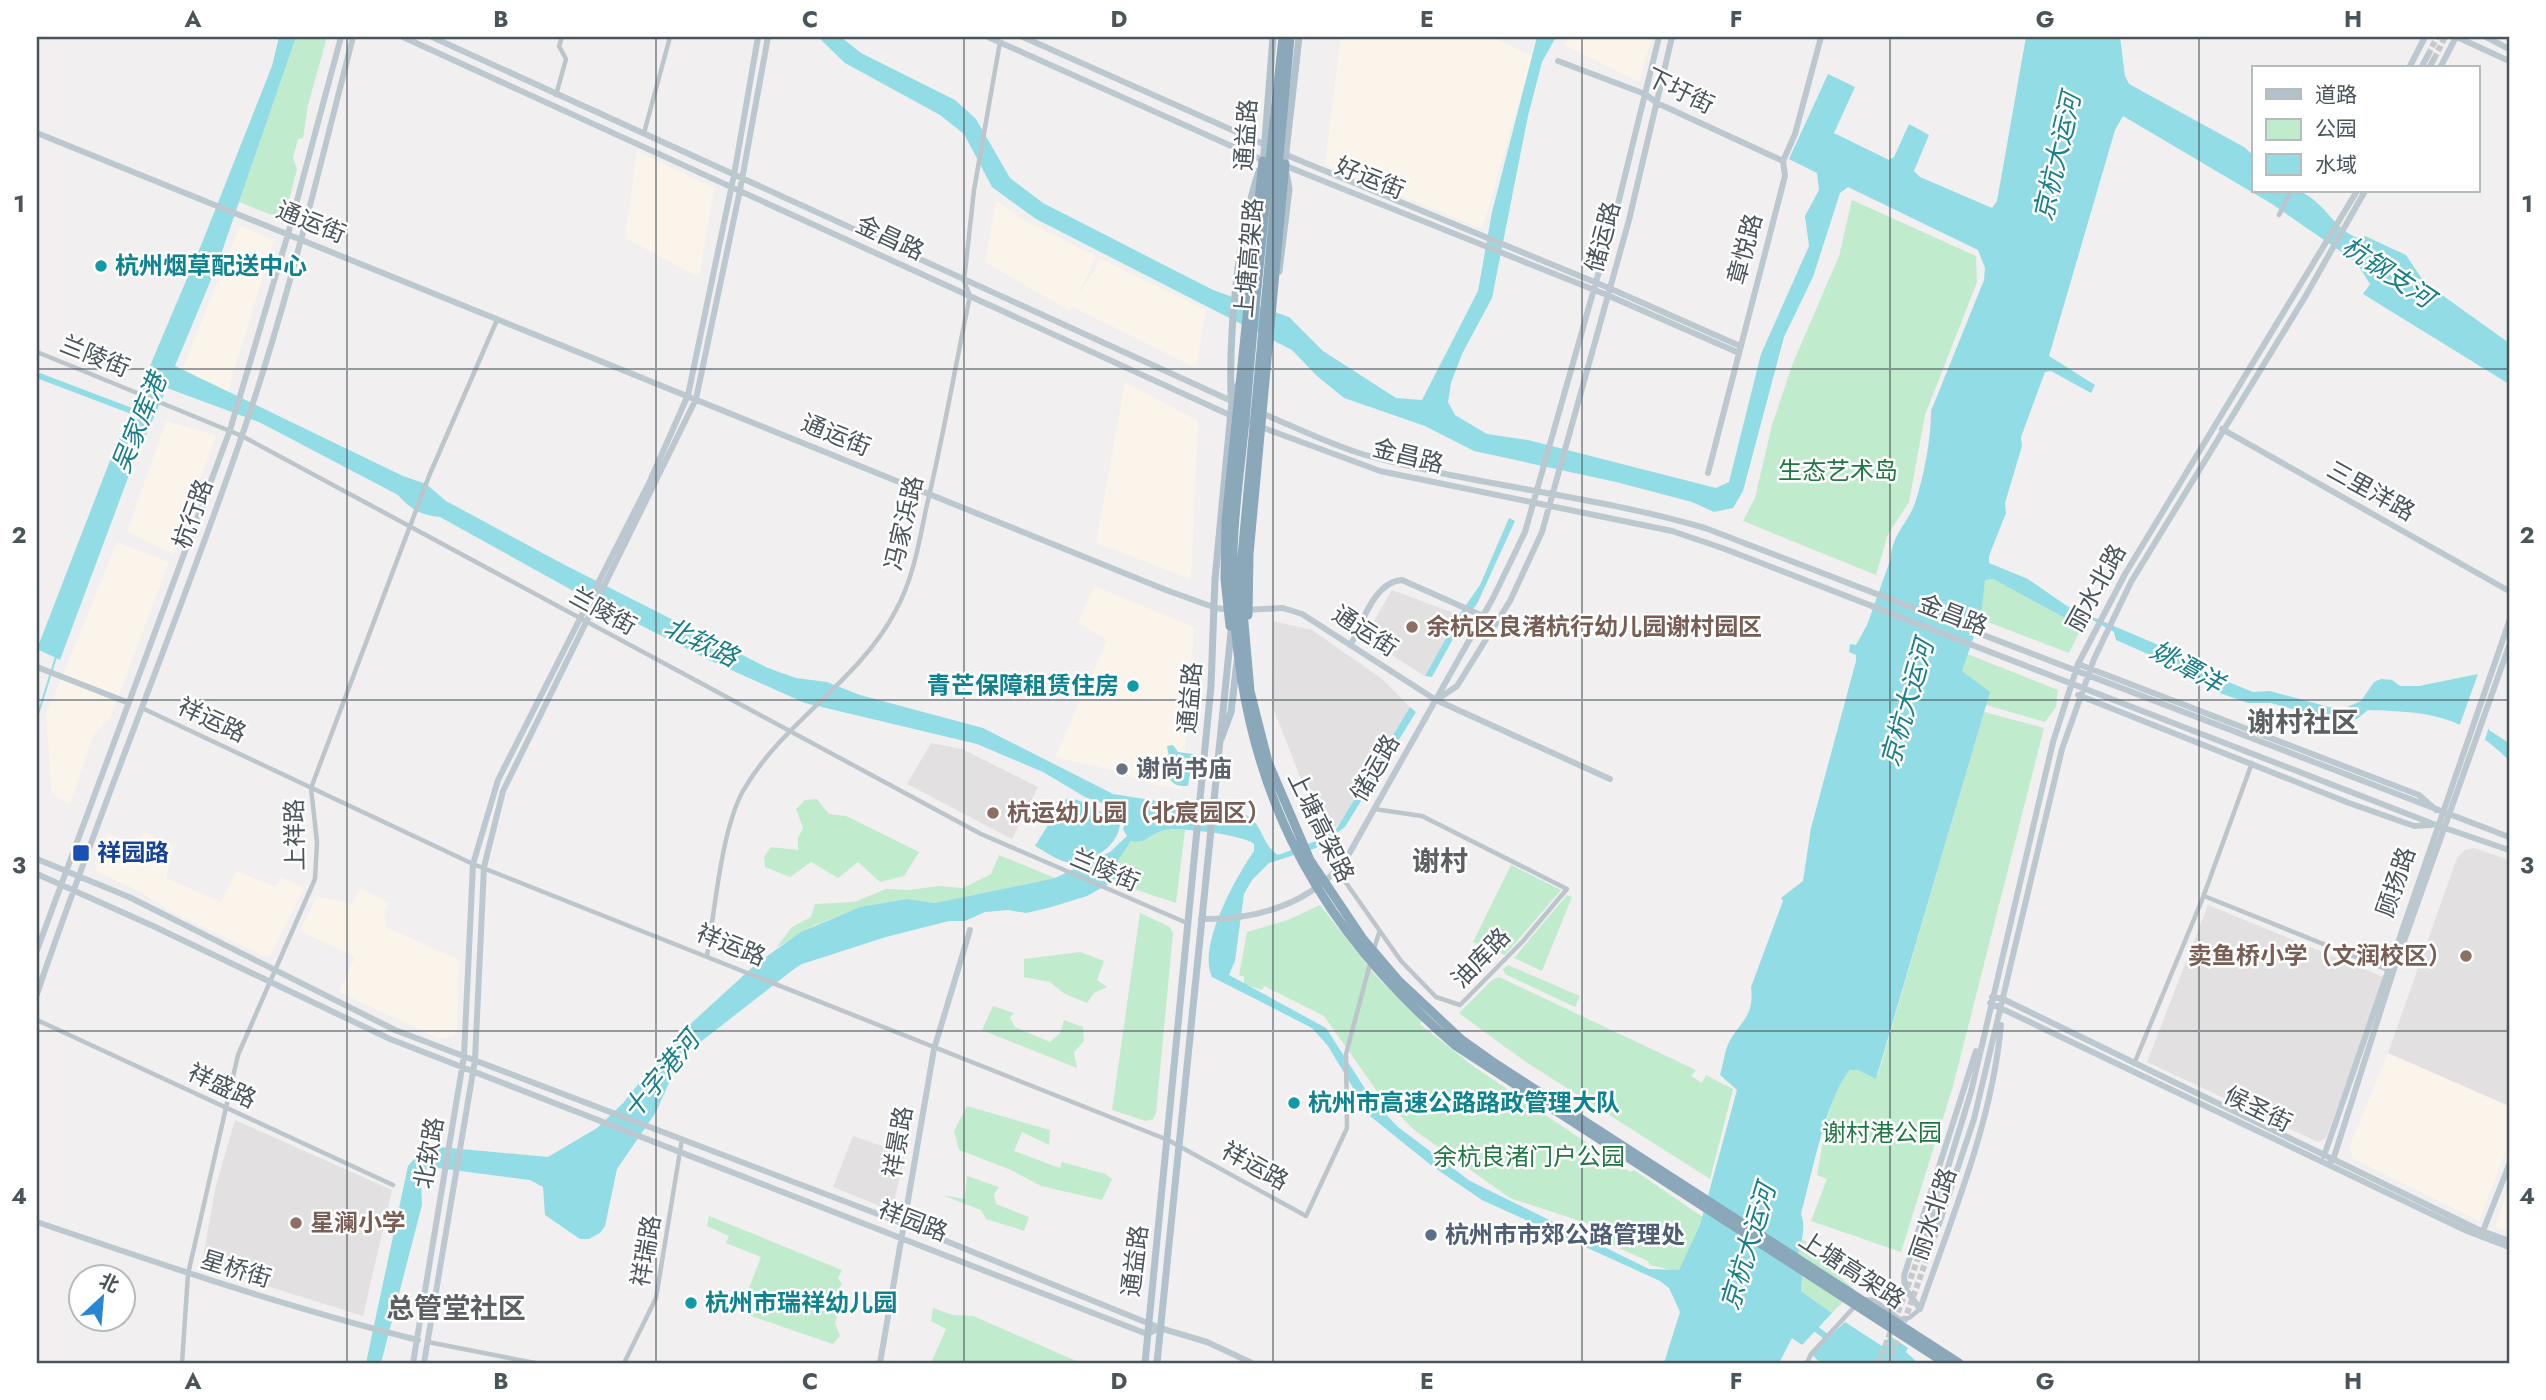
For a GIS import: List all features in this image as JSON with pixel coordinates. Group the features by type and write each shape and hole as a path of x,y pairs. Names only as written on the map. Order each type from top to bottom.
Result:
{"highway":[{"name":"上塘高架路","path":"1283,37 1250,357 1233,572 1236,645 1247,718 1281,818 1300,861 1330,909 1390,985 1426,1020 1489,1069 1945,1363"},
{"name":"上塘高架路","path":"1290,37 1241,548 1241,591 1250,691 1268,762 1310,860 1363,939 1434,1016 1462,1040 1553,1102 1959,1363"},
{"path":"1250,691 1249,554 1286,160"},
{"path":"1236,645 1226,603 1226,521 1263,161"}],"main road":[{"name":"通益路","path":"1145,1363 1147,1321 1168,1140 1200,803 1216,608 1215,579 1232,416 1231,401 1244,369 1273,37"},
{"name":"通益路","path":"1157,1363 1218,748 1260,428 1258,411 1289,189 1286,160 1299,37"},
{"path":"1231,401 1237,291 1247,225 1263,161"},
{"path":"1218,748 1231,712 1245,610 1260,428 1266,415 1269,341"}],"street":[{"name":"杭行路","path":"37,950 230,430 288,234 341,37"},
{"name":"杭行路","path":"37,994 78,874 242,436 301,240 353,37"},
{"name":"金昌路","path":"403,37 1260,428 1380,471 1533,505 1672,531 1878,607 2436,825 2509,850"},
{"name":"金昌路","path":"432,37 964,281 1312,436 1361,453 1450,474 1612,503 1676,520 1757,548 2280,752 2509,838"},
{"path":"556,96 566,59 559,46 562,37"},
{"path":"644,133 670,37"},
{"name":"北软路","path":"413,1363 463,1068 473,864 498,780 649,482 688,395 734,175 758,37"},
{"path":"696,399 740,190 768,37"},
{"name":"好运街","path":"988,37 1263,161 1286,160 1608,292 1739,350"},
{"name":"好运街","path":"1023,37 1264,144 1286,160 1479,242 1596,287"},
{"name":"储运路","path":"1201,919 1256,915 1286,906 1330,878 1373,809 1483,616 1525,531 1533,505 1596,287 1659,37"},
{"name":"储运路","path":"1436,700 1457,686 1510,601 1542,532 1608,292 1672,37"},
{"name":"章悦路","path":"1708,473 1785,176 1783,161 1795,134 1821,37"},
{"path":"2410,66 2425,37"},
{"path":"2441,66 2456,37 2509,61"},
{"path":"2486,37 2509,49"},
{"path":"970,296 964,281 978,161 1000,42"},
{"path":"2423,66 2431,57 2429,66"},
{"name":"下圩街","path":"1558,61 1646,94 1657,103 1783,161"},
{"name":"通运街","path":"37,133 214,202 301,240 1216,608 1283,608 1322,625 1436,700 1610,779"},
{"path":"2279,215 2290,192"},
{"name":"丽水北路","path":"2355,202 2356,192"},
{"name":"丽水北路","path":"1936,1233 1974,1119 2062,749 2080,695 2114,616 2132,582 2305,297 2355,202 2366,192"},
{"name":"丽水北路","path":"1929,1229 1959,1136 2053,742 2078,664 2103,611 2214,425 2346,218"},
{"name":"冯家浜路","path":"707,956 727,840 741,794 763,760 844,678 886,628 907,585 930,493 970,296"},
{"name":"上祥路","path":"182,1363 188,1274 243,1037 315,879 317,842 311,788 429,476 498,319"},
{"name":"兰陵街","path":"37,352 230,430 981,834 1188,923"},
{"name":"北软路","path":"424,1363 475,1060 484,867 503,791 696,399"},
{"name":"三里洋路","path":"2214,425 2509,591"},
{"path":"1351,644 1380,589 1392,580 1402,580 1483,616"},
{"name":"顾扬路","path":"2328,1160 2436,825 2495,674 2509,622"},
{"name":"顾扬路","path":"2495,674 2509,646"},
{"name":"金昌路","path":"2078,664 2419,795 2441,814"},
{"path":"37,667 129,703"},
{"name":"金昌路","path":"2070,692 2414,826 2436,825"},
{"name":"祥运路","path":"142,708 473,864 1168,1140 1306,1216 1347,1128 1346,1054 1379,933"},
{"name":"顾扬路","path":"2389,971 2449,817 2469,745"},
{"path":"2133,1066 2204,896 2252,762"},
{"name":"油库路","path":"1337,870 1379,933 1436,997 1460,1005 1523,941 1567,889 1422,816 1373,809"},
{"path":"37,859 78,874 358,1013 475,1060"},
{"path":"37,874 390,1039 473,1072"},
{"path":"2204,896 2389,971"},
{"name":"祥景路","path":"880,1363 934,1048 970,930"},
{"name":"候圣街","path":"1991,1000 2003,1003 2328,1160 2509,1241"},
{"name":"丽水北路","path":"1920,1309 1981,1129 1999,1050 2003,1003"},
{"name":"祥盛路","path":"37,1020 393,1185"},
{"name":"丽水北路","path":"1920,1309 1905,1288 1904,1276 1981,1040"},
{"name":"祥园路","path":"475,1060 904,1224 1160,1328 1207,1342 1252,1363"},
{"name":"祥园路","path":"473,1072 1147,1334"},
{"name":"祥瑞路","path":"624,1363 656,1298 682,1139"},
{"name":"候圣街","path":"2328,1160 2467,1231 2509,1247"},
{"path":"2483,1231 2509,1165"},
{"name":"星桥街","path":"37,1222 188,1274 368,1328 427,1342"},
{"path":"1807,1363 1811,1354 1865,1297 1874,1300 1900,1319 1909,1318 1920,1309"},
{"path":"1147,1334 1160,1328"},
{"path":"427,1342 535,1363"}],"shaded area":[{"path":"1341,37 1492,37 1532,56 1482,229 1325,165"},
{"path":"1568,37 1652,37 1639,82 1564,45"},
{"path":"637,151 714,188 699,277 625,238"},
{"path":"996,200 1019,217 1096,257 1077,298 1101,259 1206,310 1196,368 1073,307 1070,311 985,262"},
{"path":"240,225 274,241 227,393 182,370"},
{"path":"1125,382 1198,421 1191,579 1096,543"},
{"path":"166,421 216,435 173,554 127,532"},
{"path":"117,542 169,562 111,716 93,736 70,805 52,794 46,716"},
{"path":"1094,586 1194,627 1182,789 1155,785 1116,771 1055,757 1107,640 1078,623"},
{"name":"余杭区良渚杭行幼儿园谢村园区","path":"1392,590 1459,615 1425,676 1364,638"},
{"path":"1273,621 1312,630 1382,679 1410,707 1339,824 1324,838 1272,705"},
{"name":"杭运幼儿园（北宸园区）","path":"931,743 962,749 1038,787 1012,839 907,784"},
{"path":"144,832 174,846 166,878 221,902 236,871 276,887 281,877 304,888 271,954 267,957 262,955 97,872 95,860 108,833 138,848"},
{"name":"卖鱼桥小学（文润校区）","path":"2474,848 2509,860 2509,1106 2388,1053 2457,858 2465,850"},
{"path":"360,888 389,903 384,914 386,927 459,960 457,1030 454,1036 440,1039 339,992 355,957 300,931 317,896 352,904"},
{"path":"2208,905 2386,978 2326,1138 2318,1142 2147,1062"},
{"path":"2388,1053 2509,1106 2509,1143 2479,1221 2352,1158 2350,1145"},
{"name":"星澜小学","path":"235,1120 392,1190 363,1316 206,1267 202,1263 216,1185"},
{"path":"853,1136 905,1154 894,1202 889,1206 882,1207 833,1187"},
{"path":"2509,1188 2509,1232 2495,1227"}],"green space":[{"path":"296,37 327,37 308,105 303,138 298,139 293,158 297,169 285,216 269,214 239,202"},
{"name":"生态艺术岛","path":"1852,200 1976,256 1977,282 1925,415 1909,502 1888,534 1876,575 1743,521 1755,498 1772,425 1793,363 1839,256"},
{"path":"1993,579 2082,627 2069,653 1980,619 1985,580"},
{"path":"1967,654 2058,690 2056,707 2045,722 1986,705 1989,692 1961,671"},
{"name":"谢村港公园","path":"1984,712 2044,728 1953,1086 1901,1252 1811,1221 1827,1179 1817,1175 1827,1120 1842,1080 1850,1070 1858,1070 1877,1078"},
{"path":"817,799 829,814 846,816 919,852 904,876 880,882 858,862 838,878 811,862 790,877 765,867 764,857 771,847 798,850 798,838 803,828 796,809 805,800"},
{"path":"1163,830 1185,830 1176,903 1112,882 1116,860 1124,847 1135,839"},
{"path":"999,855 1055,878 935,903 907,899 861,907 813,926 776,948 792,927 811,917 815,904 854,902 886,889 910,890 938,886 963,888 991,874"},
{"path":"1511,865 1561,890 1505,955 1473,942"},
{"path":"1567,895 1572,897 1542,971 1514,958"},
{"name":"余杭良渚门户公园","path":"1320,905 1375,975 1422,1021 1420,1024 1473,1066 1630,1172 1634,1170 1707,1220 1692,1274 1674,1278 1672,1270 1650,1265 1648,1261 1614,1246 1592,1225 1510,1198 1413,1129 1379,1094 1324,1016 1264,986 1262,990 1244,984 1244,977 1239,975 1247,932 1288,920"},
{"path":"1140,913 1170,927 1173,933 1156,1113 1153,1119 1146,1121 1112,1110"},
{"path":"1080,952 1104,961 1097,980 1107,987 1094,993 1087,1003 1065,994 1050,982 1024,977 1024,959"},
{"path":"1508,965 1580,996 1575,1007 1505,974 1503,969"},
{"path":"1499,977 1696,1070 1691,1076 1702,1083 1706,1075 1733,1089 1710,1179 1523,1060 1459,1013 1492,980"},
{"path":"993,1006 1014,1013 1010,1018 1015,1027 1050,1042 1060,1033 1064,1020 1083,1027 1084,1041 1074,1052 1077,1068 982,1030"},
{"path":"967,1106 1050,1130 1049,1145 1022,1132 1014,1151 1060,1168 1062,1162 1105,1174 1112,1179 1102,1200 1041,1186 1011,1170 959,1150 954,1131"},
{"path":"967,1176 999,1187 994,1194 996,1204 1029,1217 1024,1231 986,1219 981,1210 942,1195 965,1199"},
{"path":"709,1216 842,1270 838,1278 842,1284 831,1299 841,1306 835,1323 840,1336 833,1344 751,1316 743,1304 761,1257 726,1243 729,1236 707,1226"},
{"path":"1801,1240 1806,1241 1808,1252 1827,1260 1826,1265 1855,1290 1832,1313 1801,1291 1803,1268 1795,1263"},
{"path":"933,1308 953,1315 973,1316 1081,1363 931,1363 946,1329 931,1321"}],"water":[{"path":"279,37 296,37 218,263 175,366 403,476 426,484 446,501 563,564 768,668 796,678 827,682 860,695 983,728 1113,794 1246,815 1256,824 1269,846 1278,855 1324,838 1337,828 1410,707 1416,712 1345,827 1316,848 1269,863 1252,880 1244,894 1235,961 1229,975 1326,1028 1373,1101 1398,1127 1470,1181 1649,1269 1679,1270 1700,1225 1737,1090 1720,1075 1726,1050 1748,1014 1752,998 1751,987 1783,901 1781,898 1803,881 1811,828 1856,661 1856,655 1849,652 1850,644 1856,645 1867,625 1894,543 1915,503 1926,458 1931,411 1984,280 1985,268 1978,250 1848,187 1840,193 1813,277 1784,337 1743,491 1733,508 1714,512 1692,502 1616,482 1474,451 1425,426 1344,398 1317,376 1292,350 1036,219 992,187 964,134 940,115 845,63 818,37 841,37 861,53 955,100 976,119 1010,178 1043,203 1213,290 1289,317 1323,351 1396,398 1422,400 1478,291 1492,212 1537,37 1556,37 1542,62 1528,116 1492,298 1462,354 1451,383 1448,402 1455,415 1487,434 1528,440 1716,488 1729,482 1761,354 1809,246 1805,216 1819,190 1817,173 1789,159 1828,74 1855,87 1834,133 1889,160 1894,157 1909,124 1929,135 1914,171 1920,177 1992,208 1997,201 2026,37 2120,37 2125,76 2129,84 2244,147 2252,154 2252,192 2301,192 2308,195 2352,236 2361,239 2365,236 2406,255 2424,282 2509,343 2509,384 2363,294 2370,284 2356,262 2272,204 2123,116 2115,130 2049,356 2095,385 2091,393 2051,371 2045,372 2021,437 2022,446 2005,503 2006,513 1989,556 1989,563 2028,579 2067,606 2182,655 2204,672 2253,692 2270,691 2340,710 2361,701 2374,682 2381,679 2392,680 2400,686 2419,686 2478,674 2487,680 2489,730 2509,743 2509,760 2476,733 2428,715 2368,710 2357,719 2335,721 2271,703 2248,703 2217,692 2175,666 2116,640 2114,632 2089,618 2065,618 1993,579 1985,580 1981,616 1962,671 1990,692 1876,1079 1858,1070 1850,1070 1842,1082 1827,1117 1801,1214 1803,1232 1795,1263 1803,1268 1801,1291 1832,1313 1802,1345 1792,1338 1779,1363 1664,1363 1680,1312 1669,1288 1660,1281 1482,1200 1432,1166 1370,1116 1328,1046 1312,1028 1212,977 1209,964 1214,930 1229,894 1254,851 1254,844 1238,837 1169,830 1143,840 1131,841 1118,860 1121,871 1112,882 1087,896 1026,913 1008,910 985,912 965,921 949,921 886,937 794,969 680,1058 656,1112 617,1169 605,1226 600,1233 589,1239 580,1239 545,1215 543,1187 530,1180 438,1168 424,1170 421,1181 422,1205 381,1363 366,1363 408,1166 422,1150 439,1147 548,1157 597,1128 624,1102 675,1038 756,964 801,932 860,907 907,899 935,903 1055,878 1110,852 1127,836 1123,829 1128,815 1122,810 1085,797 1043,772 977,744 805,703 709,660 577,593 440,517 417,511 398,495 259,422 167,388 135,459 60,660 37,649 111,458 202,243 272,66"},
{"path":"1509,518 1515,521 1477,604 1464,619 1432,677 1425,676 1459,615 1480,585"},
{"path":"1173,745 1178,752 1193,754 1188,786 1173,783 1164,769 1169,758 1167,746"},
{"path":"1068,798 1120,822 1115,839 1094,857 1066,862 1035,846 1063,801"},
{"path":"1845,1322 1882,1346 1890,1336 1908,1348 1906,1352 1918,1363 1821,1363 1811,1354"}],"pier":[{"path":"2479,671 2489,677 2499,694 2484,743 2459,727"}],"waterway":[{"path":"37,375 137,413"},
{"name":"吴家库港","path":"37,821 38,714 56,657"},
{"path":"1812,1326 1831,1340"}],"tunnel":[{"path":"2428,55 2437,37"},
{"path":"2434,59 2445,37"},
{"path":"1879,1363 1929,1229"},
{"path":"1904,1322 1936,1233"},
{"path":"1889,1363 1900,1332"}],"place":[{"name":"杭州烟草配送中心","path":"101,266"},
{"name":"余杭区良渚杭行幼儿园谢村园区","path":"1412,627"},
{"name":"青芒保障租赁住房","path":"1133,686"},
{"name":"谢尚书庙","path":"1122,769"},
{"name":"杭运幼儿园（北宸园区）","path":"993,813"},
{"name":"祥园路","path":"81,853"},
{"name":"卖鱼桥小学（文润校区）","path":"2466,956"},
{"name":"杭州市高速公路路政管理大队","path":"1294,1103"},
{"name":"星澜小学","path":"296,1223"},
{"name":"杭州市市郊公路管理处","path":"1431,1235"},
{"name":"杭州市瑞祥幼儿园","path":"691,1303"}],"district":[{"name":"谢村社区","path":"2303,722"},
{"name":"谢村","path":"1440,861"},
{"name":"总管堂社区","path":"456,1308"}],"water label":[{"name":"京杭大运河","path":"2057,157"},
{"name":"杭钢支河","path":"2388,272"},
{"name":"姚潭洋","path":"2187,667"},
{"name":"京杭大运河","path":"1907,703"},
{"name":"十字港河","path":"661,1075"},
{"name":"京杭大运河","path":"1748,1247"}]}
